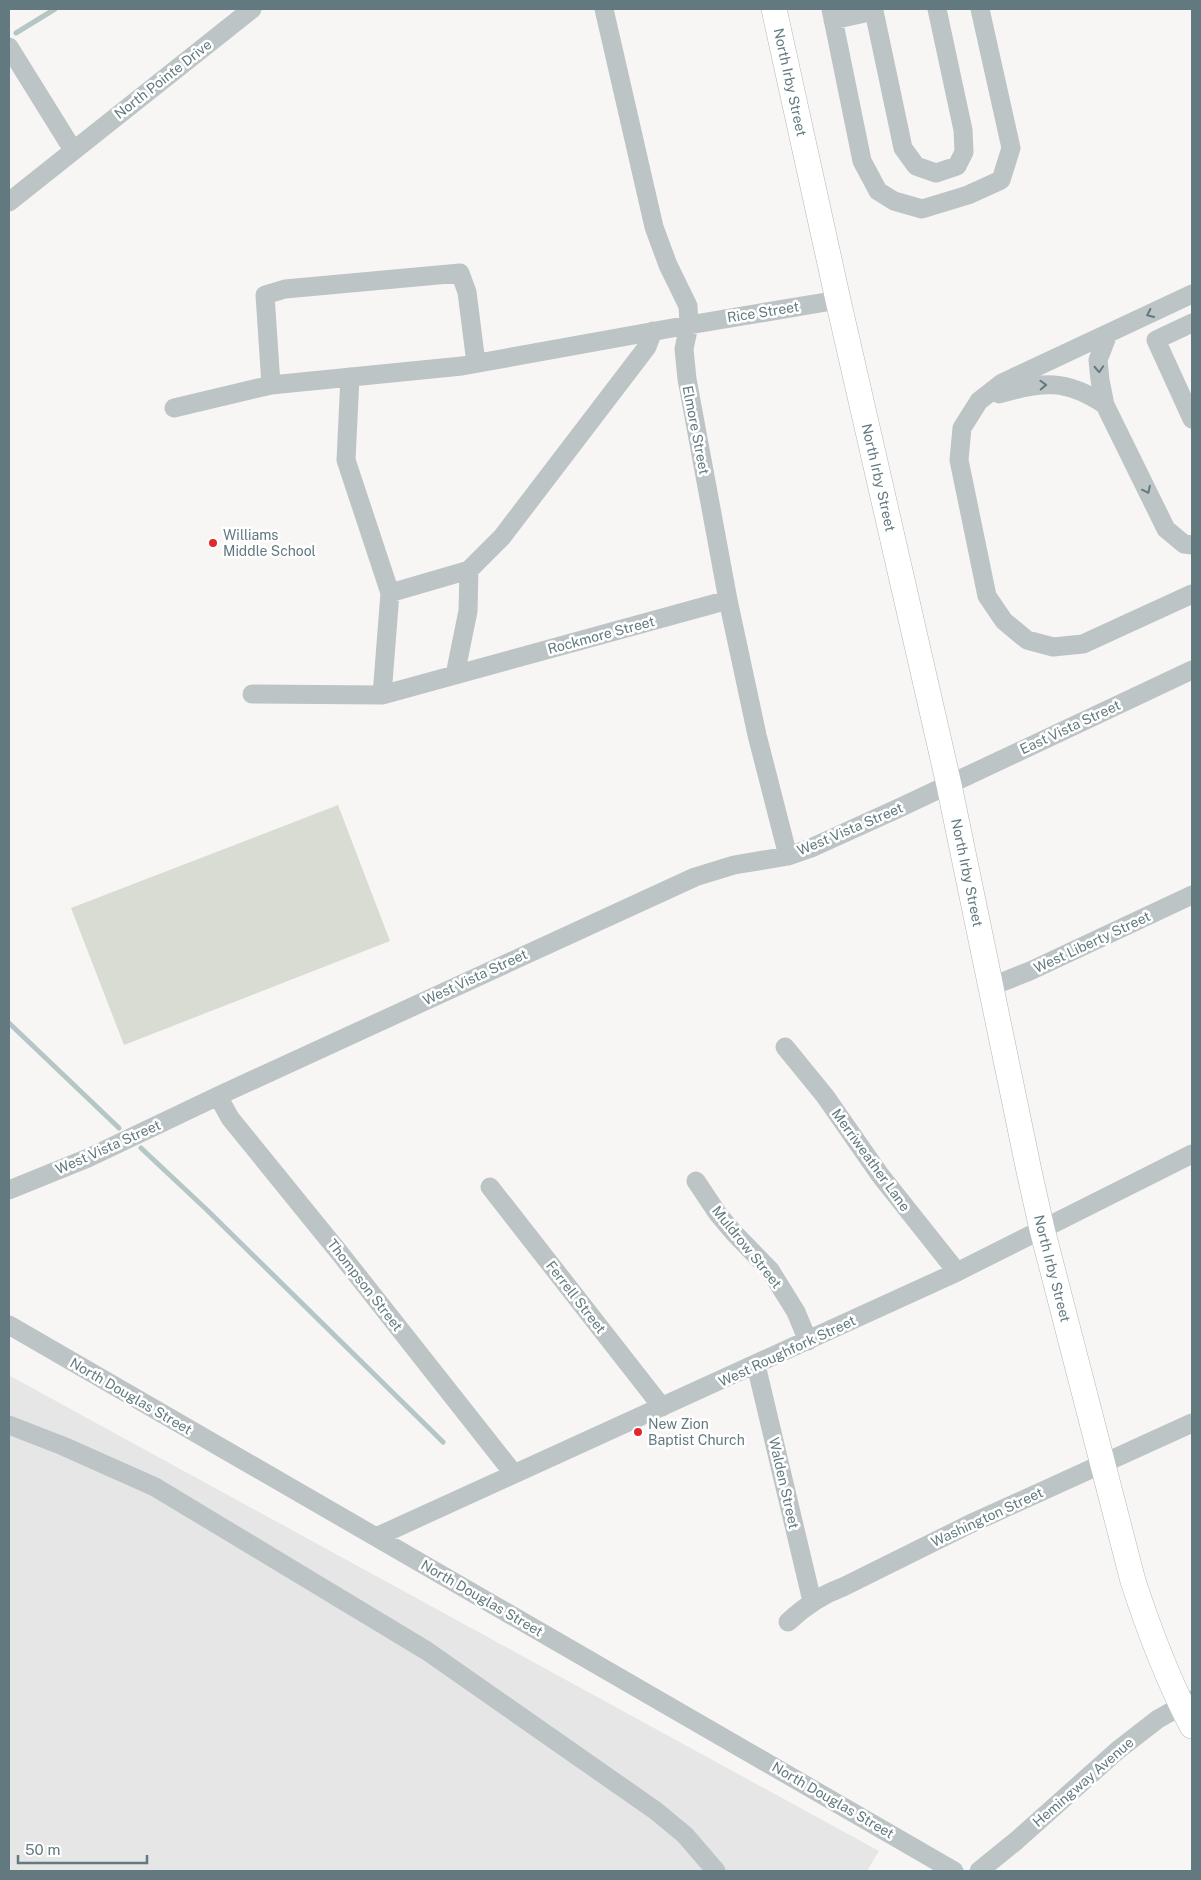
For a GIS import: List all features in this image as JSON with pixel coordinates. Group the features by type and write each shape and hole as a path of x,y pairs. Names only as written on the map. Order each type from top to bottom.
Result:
{"main road":[{"name":"North Irby Street","path":"774,9 838,300 949,785 1042,1229 1102,1465 1141,1607 1189,1711"}],"street":[{"name":"North Pointe Drive","path":"9,202 252,9"},
{"name":"Elmore Street","path":"604,9 654,227 668,265 688,306 689,325 684,350 687,379 728,600 757,735 788,856"},
{"path":"937,9 963,130 964,152 957,166 936,173 916,166 903,148 874,10 832,14 862,161 878,190 894,201 922,209 968,195 1001,180 1011,148 980,9"},
{"path":"9,48 73,150"},
{"path":"271,385 265,295 285,289 460,273 468,292 476,363"},
{"path":"1192,294 1002,383 979,401 962,428 959,460 987,596 1004,621 1027,640 1053,647 1083,644 1192,594"},
{"name":"Rice Street","path":"174,408 271,385 476,363 838,300"},
{"path":"1192,323 1156,340 1192,419"},
{"path":"390,593 469,570 502,537 647,347 652,331"},
{"path":"1108,334 1098,360 1105,405 1166,529 1184,544 1192,545"},
{"path":"350,377 346,460 390,593 382,695"},
{"path":"979,401 1018,388 1040,385 1069,386 1088,393 1105,405"},
{"path":"455,675 468,611 469,570"},
{"name":"Rockmore Street","path":"252,694 382,695 728,600"},
{"name":"East Vista Street","path":"949,785 1192,670"},
{"name":"West Vista Street","path":"9,1190 88,1158 218,1096 695,877 734,865 788,856 829,840 949,785"},
{"name":"West Liberty Street","path":"990,987 1030,971 1192,895"},
{"name":"Merriweather Lane","path":"785,1047 825,1096 880,1175 957,1272"},
{"name":"Thompson Street","path":"218,1096 230,1118 514,1474"},
{"name":"West Roughfork Street","path":"376,1537 957,1272 1192,1154"},
{"name":"Muldrow Street","path":"696,1181 729,1226 774,1277 796,1312 808,1341"},
{"name":"Ferrell Street","path":"490,1186 662,1408"},
{"name":"North Douglas Street","path":"9,1325 954,1871"},
{"name":"Walden Street","path":"756,1365 812,1601"},
{"name":"Washington Street","path":"788,1622 812,1601 970,1524 1192,1423"},
{"path":"9,1425 63,1446 155,1487 427,1650 656,1811 685,1835 716,1871"},
{"name":"Hemingway Avenue","path":"979,1871 1016,1841 1118,1750 1158,1719 1189,1711"}],"shaded area":[{"path":"338,805 390,941 124,1045 71,908"},
{"path":"9,1376 879,1851 867,1871 9,1871"}],"waterway":[{"path":"16,33 55,9"},
{"path":"9,1023 119,1128"},
{"path":"141,1148 207,1210 443,1442"}],"place":[{"name":"Williams Middle School","path":"213,543"},
{"name":"New Zion Baptist Church","path":"638,1432"}]}
